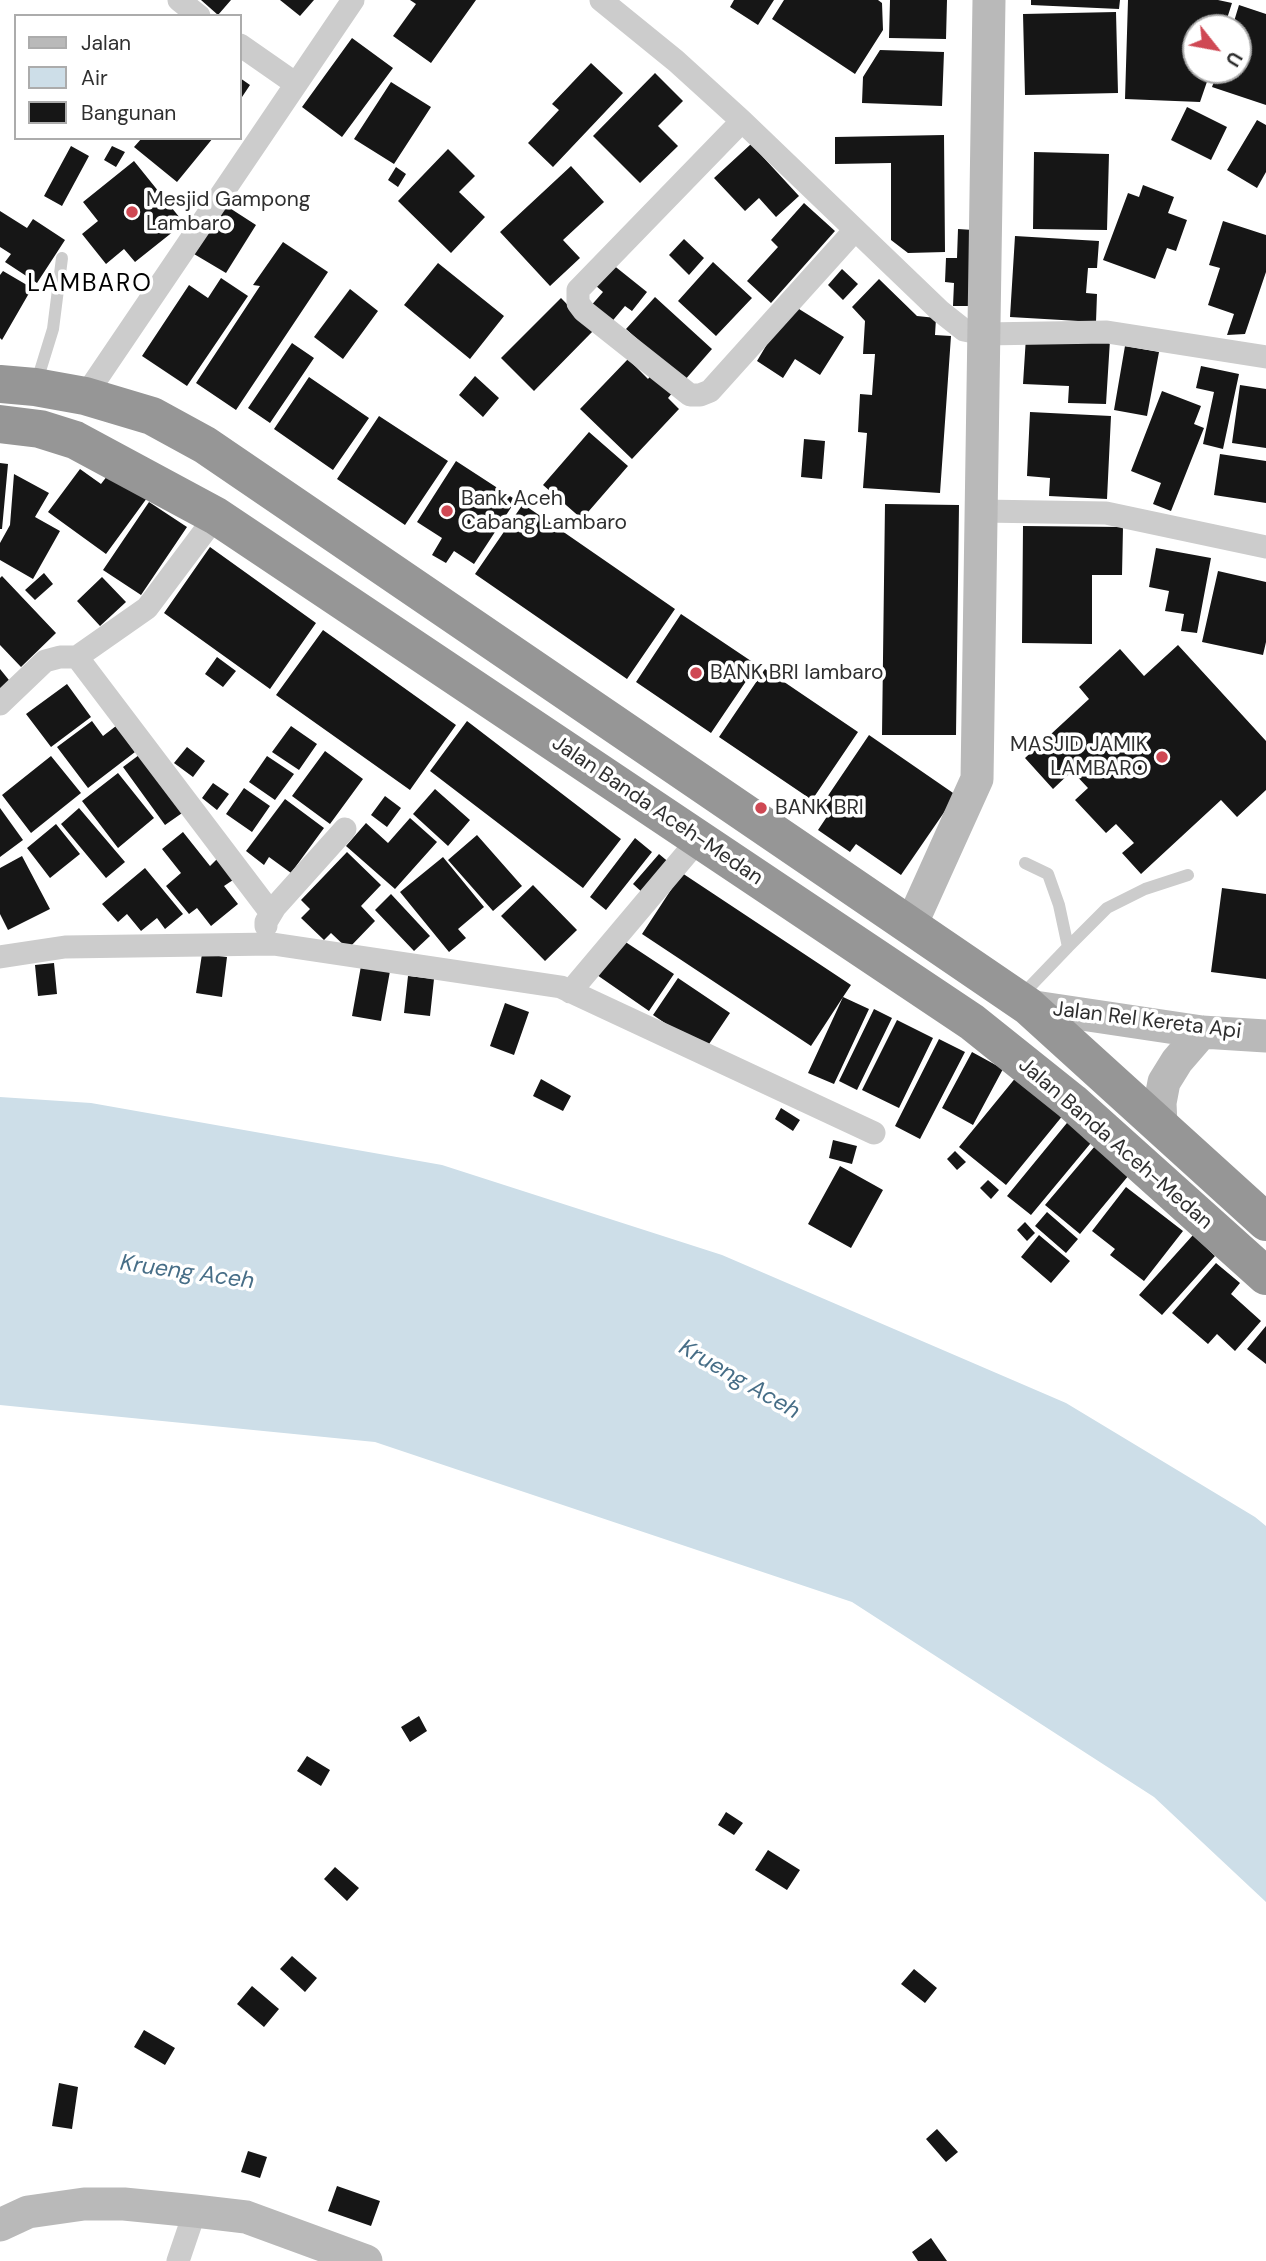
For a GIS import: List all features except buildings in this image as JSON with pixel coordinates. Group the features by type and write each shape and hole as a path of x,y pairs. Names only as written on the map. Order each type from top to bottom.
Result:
{"highway":[{"name":"Jalan Banda Aceh-Medan","path":"17,386 85,396 152,416 205,445 1023,1002 1266,1222"},
{"name":"Jalan Banda Aceh-Medan","path":"0,424 40,429 75,440 216,516 972,1022 1072,1102 1266,1276"}],"main road":[{"path":"911,925 977,779 989,0"},
{"name":"Jalan Rel Kereta Api","path":"1023,1002 1202,1032 1266,1036"},
{"path":"1161,1125 1160,1103 1164,1082 1177,1061 1202,1032"},
{"path":"0,2225 28,2212 84,2204 124,2204 246,2217 366,2261"}],"street":[{"path":"179,0 196,14"},
{"path":"85,396 353,0"},
{"path":"601,0 676,61 940,311 964,330 984,334 1107,332 1266,357"},
{"path":"242,46 296,84"},
{"path":"742,121 578,290 578,303 584,311 690,395 700,395 710,391 855,230"},
{"path":"982,511 1106,513 1266,547"},
{"path":"0,704 46,661 60,657 77,657 147,608 216,516"},
{"path":"77,657 271,913"},
{"path":"273,944 266,937 266,922 271,913 345,829"},
{"path":"570,992 699,839"},
{"path":"0,957 65,947 273,944 561,987 874,1133"},
{"path":"178,2261 195,2211"}],"lane":[{"path":"17,386 53,329 62,258"},
{"path":"1025,863 1048,874 1059,905 1068,947"},
{"path":"1023,1002 1068,947 1107,908 1146,888 1188,875"}],"water":[{"name":"Krueng Aceh","path":"0,1097 91,1103 442,1165 722,1255 1066,1403 1255,1517 1266,1526 1266,1902 1154,1797 852,1602 375,1442 0,1405"}],"place":[{"name":"Mesjid Gampong Lambaro","path":"132,212"},
{"name":"Bank Aceh Cabang Lambaro","path":"447,511"},
{"name":"BANK BRI lambaro","path":"696,673"},
{"name":"MASJID JAMIK LAMBARO","path":"1162,757"},
{"name":"BANK BRI","path":"761,808"}],"district":[{"name":"LAMBARO","path":"90,285"}]}
